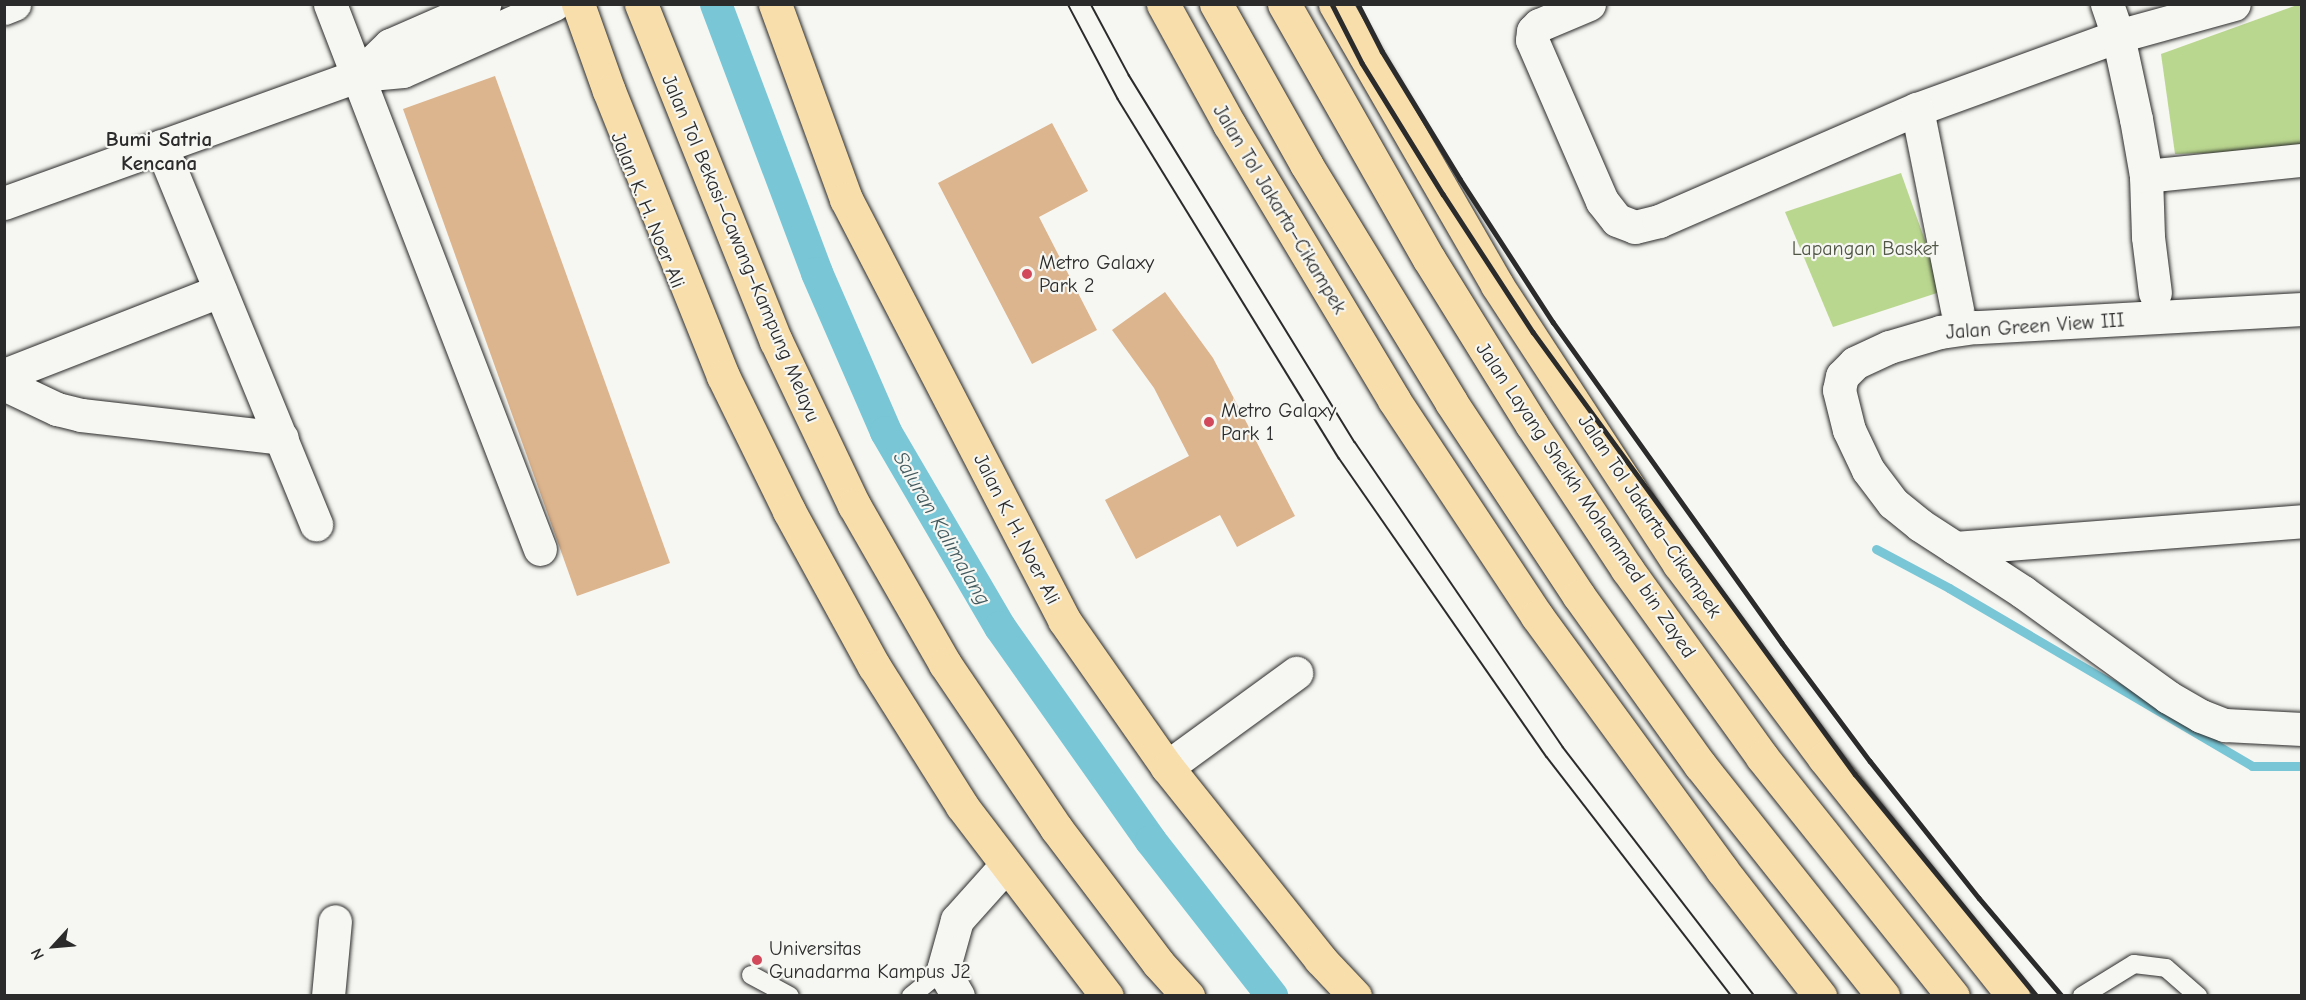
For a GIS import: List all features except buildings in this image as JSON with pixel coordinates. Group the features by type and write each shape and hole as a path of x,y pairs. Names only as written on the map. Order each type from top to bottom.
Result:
{"main road":[{"name":"Jalan K. H. Noer Ali","path":"567,4 715,377 780,510 866,668 999,873 1091,996"},
{"path":"578,4 723,376 789,511 874,666 962,806 1107,996"},
{"name":"Jalan Tol Bekasi–Cawang–Kampung Melayu","path":"641,4 776,341 854,505 945,664 1050,819 1158,963 1188,996"},
{"name":"Jalan K. H. Noer Ali","path":"775,4 846,199 1064,620 1167,767 1320,959 1355,996"},
{"name":"Jalan Tol Jakarta–Cikampek","path":"1163,4 1228,124 1394,400 1426,449 1537,616 1722,870 1820,996"},
{"path":"1216,4 1306,164 1451,402 1579,596 1700,765 1882,996"},
{"name":"Jalan Layang Sheikh Mohammed bin Zayed","path":"1284,4 1429,259 1532,425 1627,569 1762,757 1953,996"},
{"name":"Jalan Tol Jakarta–Cikampek","path":"1335,4 1497,285 1679,564 1824,758 2013,996"}],"street":[{"path":"4,8 14,4"},
{"path":"330,4 540,549"},
{"path":"359,75 390,45 484,4"},
{"path":"4,203 359,75 403,71 554,4"},
{"path":"1589,4 1539,25 1533,31 1532,40 1592,182 1610,213 1624,224 1635,227 1659,221 1917,109 2118,36 2234,4"},
{"path":"2107,4 2118,36 2146,176 2148,237 2155,293"},
{"path":"1917,109 1957,310"},
{"path":"161,146 316,524"},
{"path":"2146,176 2301,160"},
{"path":"4,375 220,291"},
{"name":"Jalan Green View III","path":"2301,309 1975,327 1911,339 1855,363 1842,376 1839,390 1849,430 1863,462 1893,503 1954,548 2023,592 2168,697 2201,716 2225,725 2301,729"},
{"path":"4,384 39,401 81,415 282,438"},
{"path":"1954,548 2301,521"},
{"path":"1167,767 1296,673"},
{"path":"951,983 957,920 999,873"},
{"path":"328,996 336,921"}],"lane":[{"path":"2082,996 2134,964 2166,968 2198,996"},
{"path":"750,975 790,996"},
{"path":"911,996 951,983"}],"green space":[{"path":"2301,5 2301,150 2175,154 2161,54"},
{"name":"Lapangan Basket","path":"1901,173 1943,291 1833,327 1785,212"}],"waterway":[{"name":"Saluran Kalimalang","path":"716,4 817,273 886,432 1000,627 1151,841 1272,996"},
{"path":"1876,549 1949,588 2252,766 2302,766"}],"tram line":[{"path":"1068,4 1118,99 1339,458 1547,757 1732,996"},
{"path":"1091,4 1129,75 1355,442 1563,747 1755,996"}],"railway":[{"path":"1332,4 1362,63 1443,194 1533,332 1855,774 2037,996"},
{"path":"1358,4 1382,51 1460,179 1553,322 1782,643 1870,761 1979,898 2062,996"}],"place":[{"name":"Metro Galaxy Park 2","path":"1027,274"},
{"name":"Metro Galaxy Park 1","path":"1209,422"},
{"name":"Universitas Gunadarma Kampus J2","path":"757,960"}],"district":[{"name":"Bumi Satria Kencana","path":"159,151"}]}
